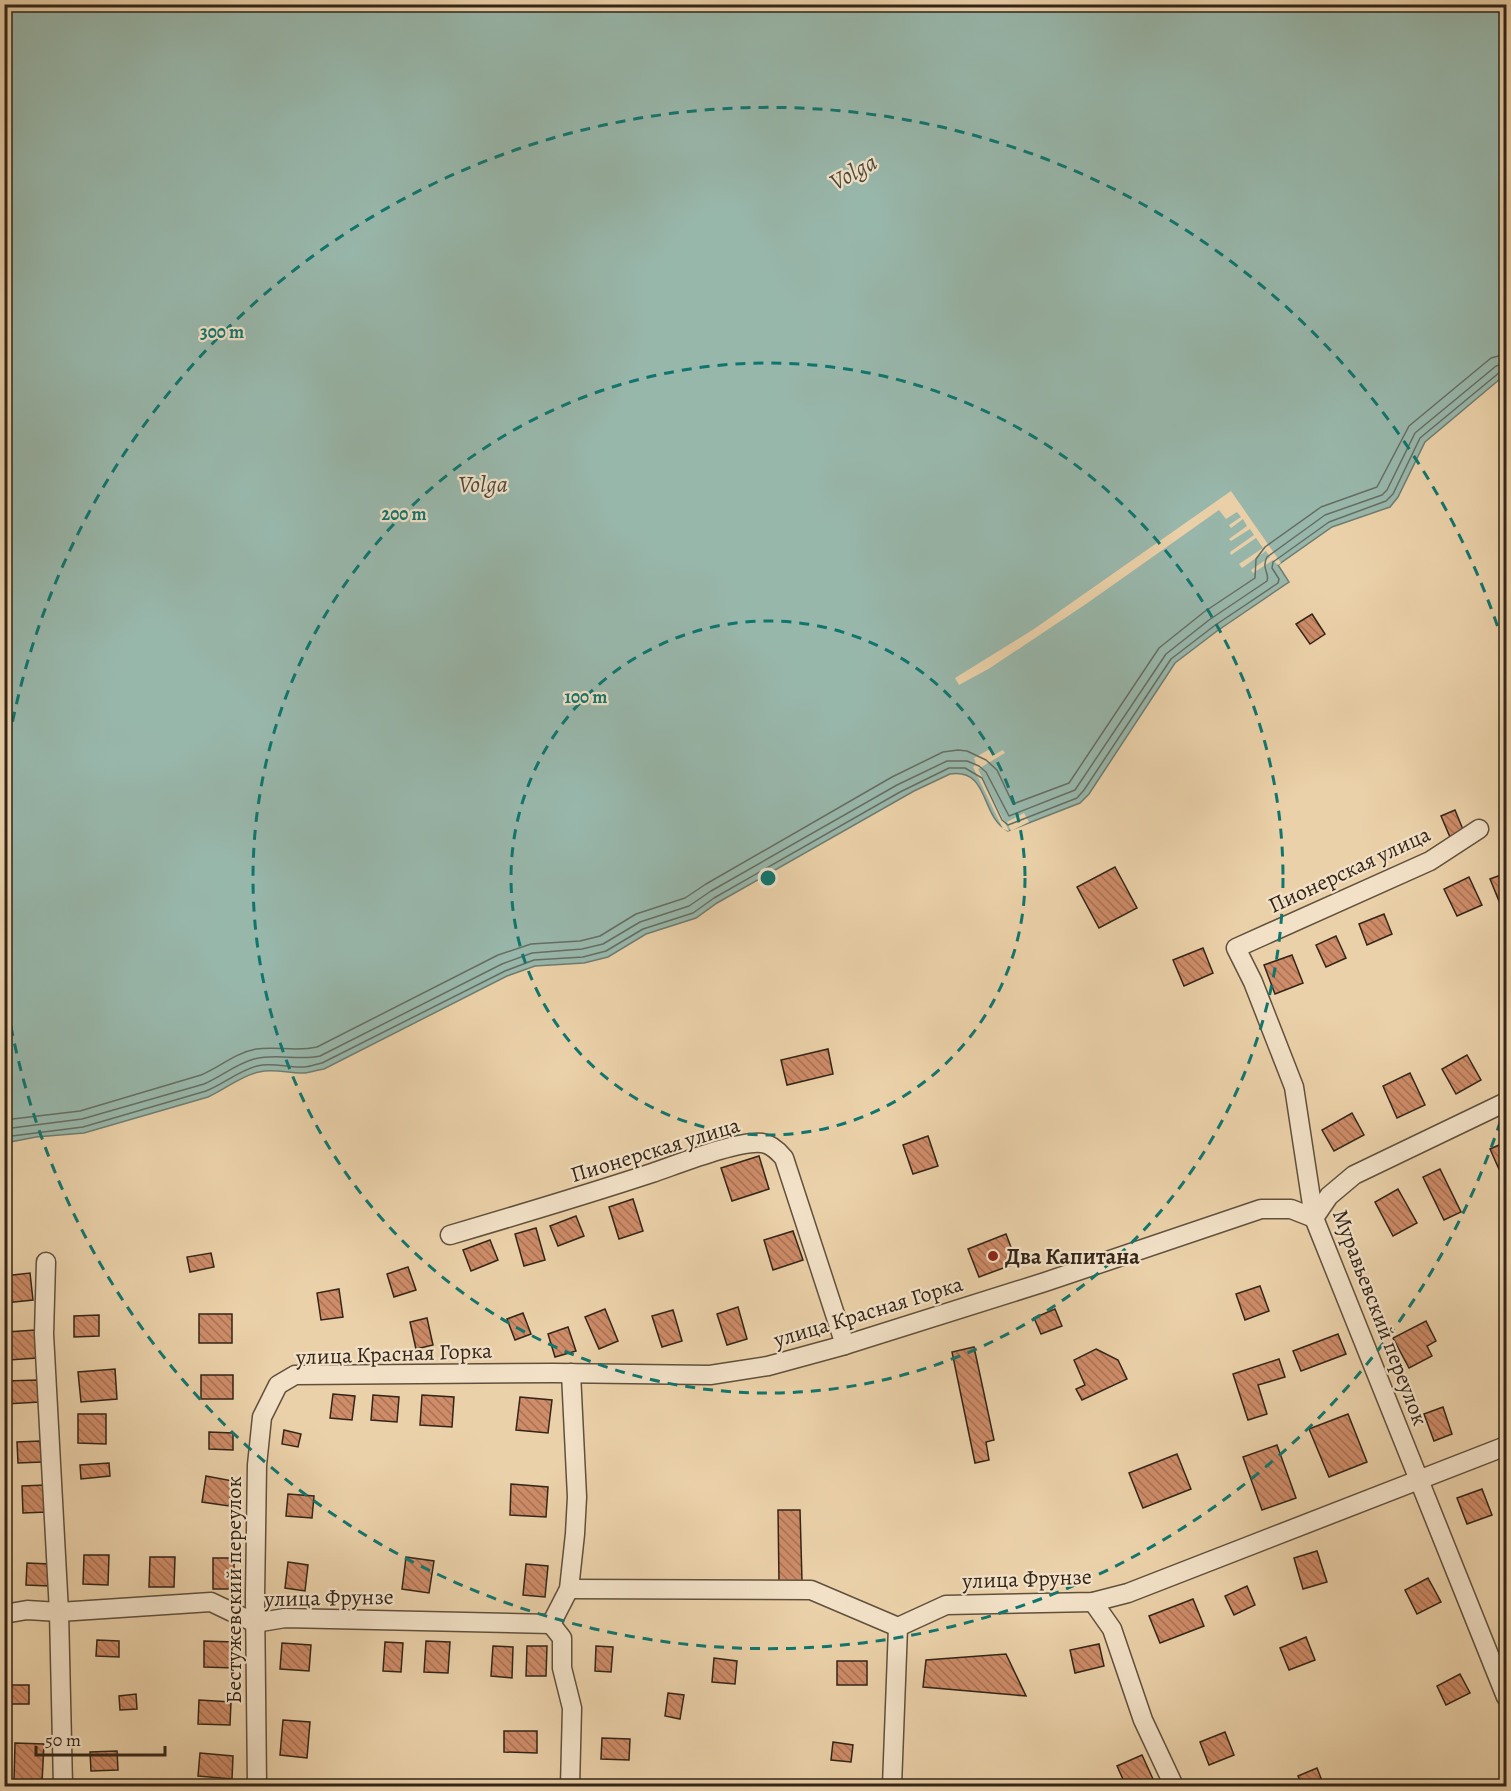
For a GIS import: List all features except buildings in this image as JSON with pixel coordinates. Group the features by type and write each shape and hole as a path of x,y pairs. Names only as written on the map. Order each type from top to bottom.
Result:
{"street":[{"name":"Пионерская улица","path":"1236,948 1430,861 1479,829"},
{"name":"Муравьевский переулок","path":"1236,948 1253,982 1294,1087 1314,1218 1506,1696"},
{"path":"1314,1218 1329,1196 1354,1176 1506,1102"},
{"name":"Пионерская улица","path":"450,1235 560,1203 718,1151 745,1144 762,1143 774,1148 784,1158 845,1345"},
{"name":"улица Красная Горка","path":"257,1465 262,1417 278,1385 295,1375 571,1373 710,1376 768,1366 845,1345 1046,1282 1261,1209 1291,1209 1314,1218"},
{"path":"46,1262 44,1334 59,1612 63,1786"},
{"path":"570,1786 572,1708 562,1668 562,1638 551,1624 569,1589 577,1497 571,1373"},
{"name":"улица Фрунзе","path":"898,1627 946,1605 1092,1602 1128,1593 1506,1446"},
{"name":"Бестужевский переулок","path":"257,1465 255,1623 257,1786"},
{"path":"569,1589 811,1590 898,1627 892,1786"},
{"name":"улица Фрунзе","path":"4,1614 27,1610 59,1612 211,1602 255,1623 285,1618 551,1624"},
{"path":"1092,1602 1112,1629 1143,1720 1174,1786"}],"water":[{"name":"Volga","path":"5,5 1506,5 1506,374 1425,442 1398,497 1390,507 1332,527 1278,565 1289,582 1175,663 1089,794 1080,803 1008,831 999,824 979,786 972,778 963,774 950,774 914,791 717,903 696,918 646,934 608,957 584,963 535,966 507,976 324,1069 305,1073 259,1072 246,1076 208,1097 84,1133 36,1137 5,1143"}],"pier":[{"path":"1231,491 1281,563 1278,565 1273,560 1253,573 1251,570 1270,557 1266,551 1242,568 1239,564 1263,548 1256,538 1231,555 1230,552 1254,535 1250,529 1231,541 1229,539 1247,526 1243,519 1231,528 1229,525 1241,517 1237,512 1226,519 1219,510 1086,604 990,668 959,685 955,678 1034,629"},
{"path":"990,749 994,755 1003,750 1005,753 978,769 1009,831 1003,829 973,767 976,764 974,758"},
{"path":"1024,813 1029,822 1011,831 1007,822"}],"place":[{"name":"Два Капитана","path":"993,1256"}]}
